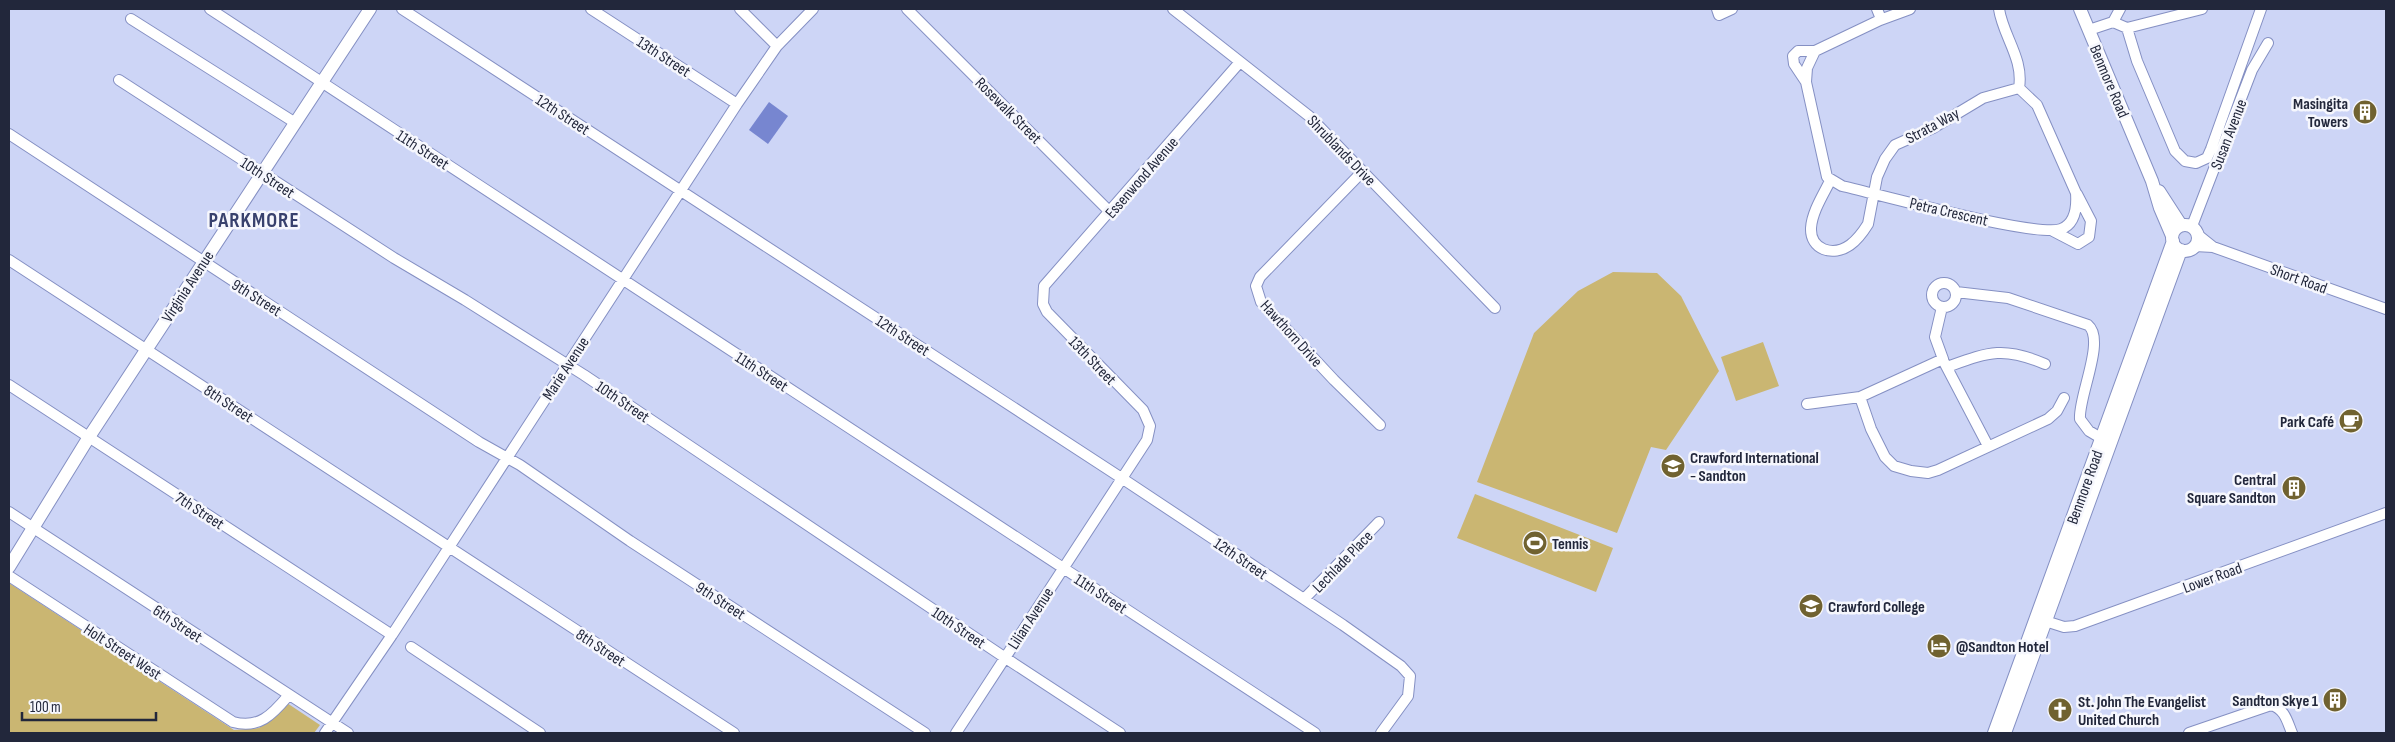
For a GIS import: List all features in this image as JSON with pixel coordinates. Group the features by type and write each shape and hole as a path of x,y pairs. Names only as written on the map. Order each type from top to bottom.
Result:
{"street":[{"name":"11th Street","path":"210,9 1315,733"},
{"name":"Virginia Avenue","path":"9,567 89,437 294,122 370,9"},
{"name":"12th Street","path":"402,9 1123,479 1401,666 1410,676 1409,692 1381,733"},
{"name":"13th Street","path":"591,9 737,104"},
{"path":"740,9 777,46"},
{"name":"Marie Avenue","path":"325,733 392,635 737,104 777,46 813,9"},
{"name":"Rosewalk Street","path":"907,9 1110,212"},
{"name":"Shrublands Drive","path":"1173,9 1297,105 1495,308"},
{"path":"1718,12 1732,9"},
{"path":"1877,9 1881,20"},
{"path":"1806,82 1794,64 1793,56 1798,51 1815,52 1881,20 1893,11 1910,9"},
{"path":"1999,9 2001,21 2020,70 2019,88 2029,95 2037,105 2076,193 2091,220 2089,237 2078,244 2053,231"},
{"name":"Benmore Road","path":"2005,733 2041,620 2175,242 2160,208 2152,181 2080,9"},
{"path":"2113,22 2120,9"},
{"path":"2089,30 2113,22 2127,28 2202,9"},
{"path":"2127,28 2137,61 2176,151 2185,161 2196,163 2207,158 2211,149 2261,9"},
{"path":"131,19 294,122"},
{"name":"Susan Avenue","path":"2191,233 2252,70 2268,44"},
{"path":"1815,52 1807,68 1806,82 1823,164 1830,181 1814,214 1811,225 1813,241 1817,246 1823,250 1839,250 1849,246 1863,233 1868,224 1874,193"},
{"name":"Essenwood Avenue","path":"1042,292 1046,282 1110,212 1240,62"},
{"name":"10th Street","path":"119,80 394,258 465,300 567,365 1004,658 1120,733"},
{"name":"Strata Way","path":"1874,193 1881,167 1895,145 1933,128 1983,98 2019,88"},
{"name":"9th Street","path":"9,134 479,442 520,465 630,541 925,733"},
{"name":"Hawthorn Drive","path":"1363,172 1260,277 1256,286 1261,302 1334,380 1380,425"},
{"name":"Petra Crescent","path":"1830,181 1842,186 2040,231 2053,231"},
{"name":"Benmore Road","path":"2152,181 2191,233"},
{"path":"2053,231 2063,228 2072,220 2076,209 2076,193"},
{"path":"2175,230 2191,233 2188,250 2175,242 2175,230"},
{"name":"Short Road","path":"2191,233 2213,247 2386,309"},
{"name":"8th Street","path":"9,260 467,561 734,733"},
{"path":"1942,307 1933,300 1934,289 1944,284 1951,286 1956,292 2008,298 2088,325 2094,332 2092,352 2086,362 2083,376 2084,387 2080,419 2085,427 2106,441"},
{"name":"13th Street","path":"1042,292 1043,304 1049,314 1143,410 1150,426"},
{"path":"1942,307 1953,303 1956,292"},
{"path":"1942,307 1935,337 1945,363 1988,446"},
{"path":"1807,404 1860,397 1945,363 1984,354 2001,352 2019,354 2046,364"},
{"name":"7th Street","path":"9,385 392,635"},
{"path":"1860,397 1871,430 1890,464 1901,469 1928,473 2048,419 2057,411 2064,398"},
{"name":"Lilian Avenue","path":"956,733 1123,479 1147,440 1150,426"},
{"name":"6th Street","path":"9,512 288,696 332,721 348,733"},
{"name":"Lower Road","path":"2041,620 2064,627 2076,626 2386,513"},
{"name":"Lechlade Place","path":"1304,600 1379,522"},
{"name":"Holt Street West","path":"9,576 232,722 250,724 265,720 288,696"},
{"name":"Benmore Road","path":"1994,733 2041,620"},
{"path":"411,647 540,733"},
{"path":"2189,733 2264,706 2275,706 2284,714 2292,733"}],"shaded area":[{"path":"1613,272 1657,273 1681,296 1719,371 1666,450 1651,447 1617,533 1477,482 1534,333 1578,291"},
{"path":"1763,342 1779,386 1736,401 1721,357"},
{"name":"Tennis","path":"1475,494 1613,548 1596,592 1457,538"},
{"path":"9,583 234,730 259,728 287,703 320,725 314,733 9,733"}],"water":[{"path":"769,102 788,116 768,144 749,130"}],"place":[{"name":"Masingita Towers","path":"2365,112"},
{"name":"Park Café","path":"2351,421"},
{"name":"Crawford International - Sandton","path":"1673,466"},
{"name":"Central Square Sandton","path":"2294,488"},
{"name":"Tennis","path":"1535,543"},
{"name":"Crawford College","path":"1811,606"},
{"name":"@Sandton Hotel","path":"1939,646"},
{"name":"Sandton Skye 1","path":"2335,700"},
{"name":"St. John The Evangelist United Church","path":"2060,710"}],"district":[{"name":"PARKMORE","path":"254,220"}]}
